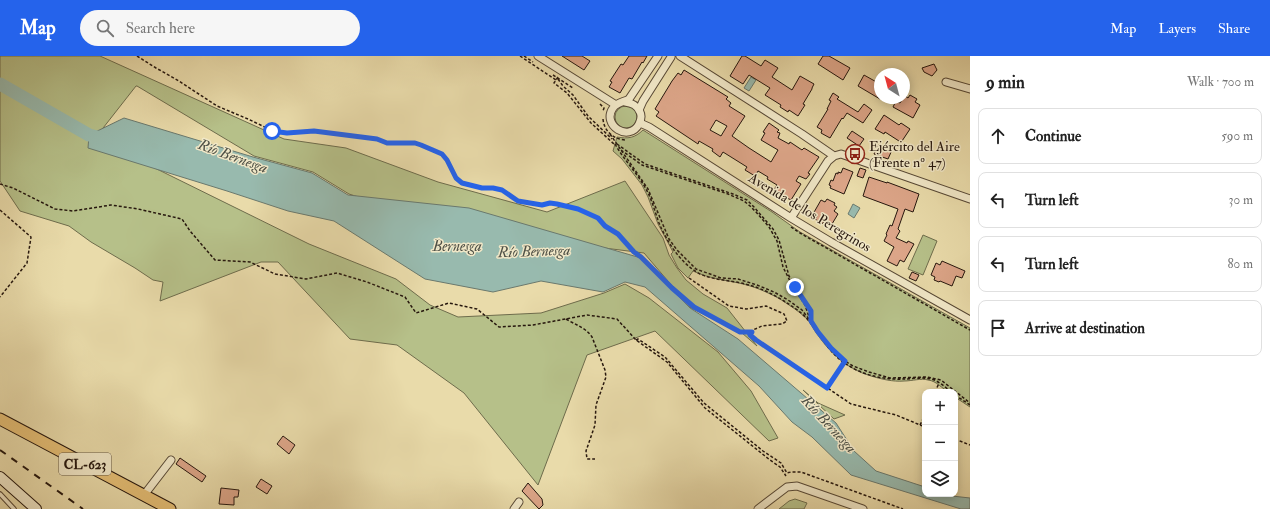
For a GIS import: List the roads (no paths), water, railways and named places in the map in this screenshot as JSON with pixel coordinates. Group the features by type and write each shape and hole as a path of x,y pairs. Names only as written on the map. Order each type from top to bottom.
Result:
{"main road":[{"name":"CL-623","path":"0,419 170,509"}],"street":[{"path":"538,56 616,105"},
{"path":"625,102 632,95 658,56"},
{"path":"640,110 631,102 616,105 610,114 612,125 621,132 632,131 637,128 640,123 642,101 670,56"},
{"path":"680,56 834,156"},
{"path":"946,82 970,89"},
{"name":"Avenida de los Peregrinos","path":"640,123 646,125 831,242 970,320"},
{"path":"791,218 828,161 834,156 841,154 970,199"},
{"path":"144,495 171,460"},
{"path":"0,477 36,509"},
{"path":"758,509 787,487 797,486 855,508 863,509"},
{"path":"514,509 520,502"}],"lane":[{"path":"0,494 14,509"}],"water":[{"path":"751,77 756,80 749,91 744,88"},
{"name":"Bernesga","path":"124,118 253,157 312,173 348,195 469,208 641,258 690,308 738,339 836,423 854,451 876,471 922,486 922,497 851,475 812,437 792,422 759,386 645,287 625,282 603,292 541,281 493,292 425,279 334,221 288,211 88,148 89,135"},
{"path":"853,204 860,208 854,218 848,214"},
{"name":"Bernesga","path":"922,497 970,498 970,509 961,509"}],"waterway":[{"name":"Río Bernesga","path":"0,84 89,135 106,139"}],"railway":[{"path":"0,450 83,509"}],"place":[{"name":"Ejército del Aire (Frente nº 47)","path":"855,154"}]}
